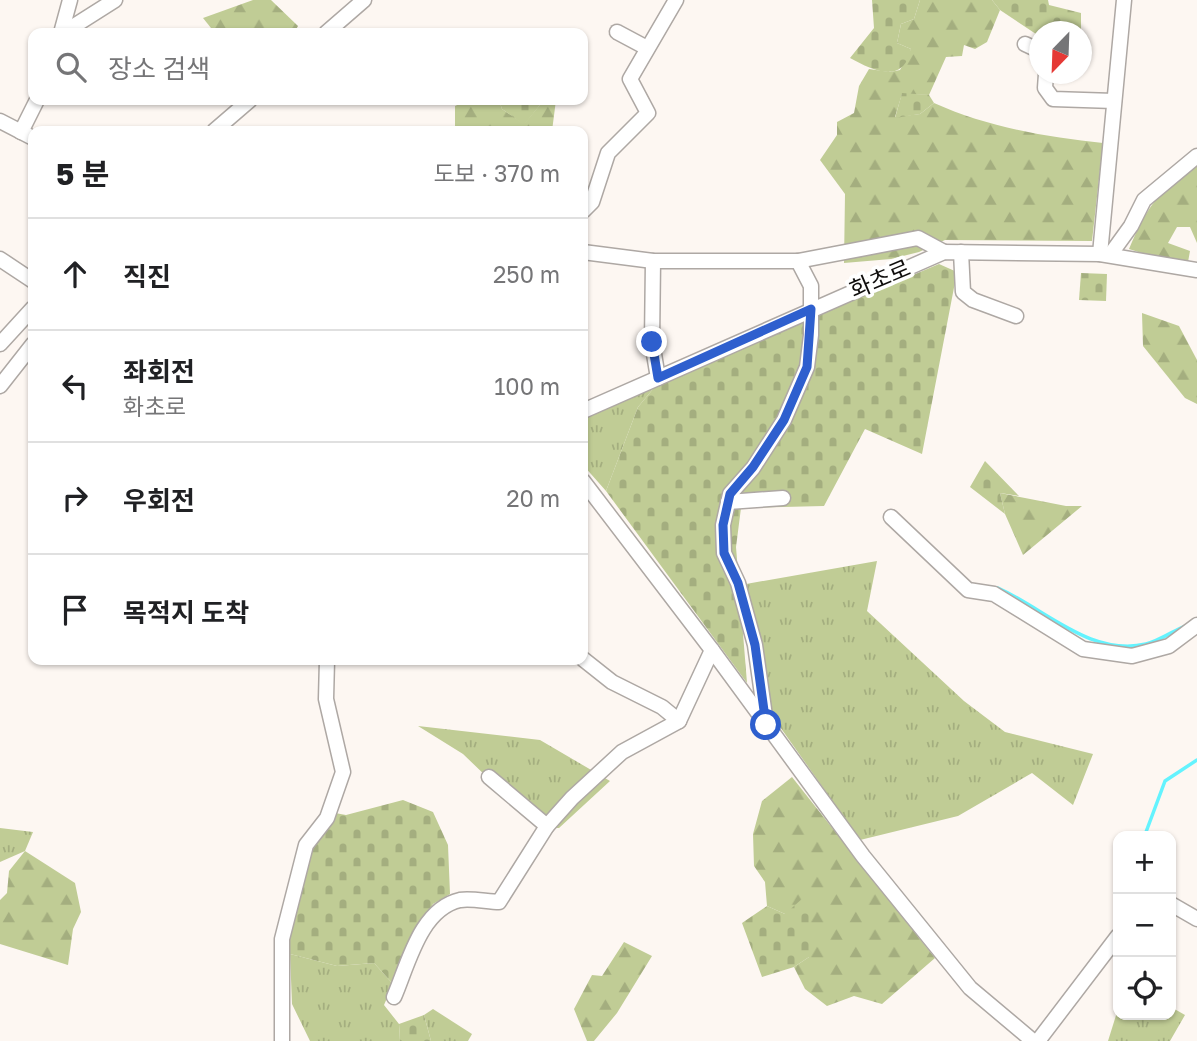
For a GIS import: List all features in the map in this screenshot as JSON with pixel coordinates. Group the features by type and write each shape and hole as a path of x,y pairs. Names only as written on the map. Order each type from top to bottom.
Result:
{"street":[{"path":"63,28 71,0"},
{"path":"70,28 115,0"},
{"path":"332,28 363,0"},
{"path":"588,206 592,202 608,152 648,113 630,79 677,0"},
{"path":"1105,254 1114,101 1124,0"},
{"path":"617,32 648,48"},
{"path":"1024,44 1029,46"},
{"path":"1045,84 1053,99 1114,101"},
{"path":"30,126 36,105"},
{"path":"220,126 244,105"},
{"path":"0,121 27,135"},
{"path":"1105,254 1131,226 1144,200 1197,156"},
{"path":"588,253 653,261 798,261 918,238 944,251"},
{"name":"화초로","path":"588,409 944,251 1105,254 1197,270"},
{"path":"961,252 962,292 973,300 1016,316"},
{"path":"0,258 28,278"},
{"path":"653,261 652,342 658,378"},
{"path":"766,725 755,645 738,583 724,553 723,525 730,494 753,467 784,420 807,367 811,286 798,261"},
{"path":"0,344 28,313"},
{"path":"0,386 28,350"},
{"path":"588,488 712,650 863,856 970,988 1036,1041 1113,942"},
{"path":"728,502 783,498"},
{"path":"891,517 968,590 994,594 1083,649 1132,656 1170,646 1197,625"},
{"path":"394,997 421,934 437,912 460,900 499,902 547,826 622,752 679,721 712,650"},
{"path":"588,663 612,682 662,707 679,721"},
{"path":"282,1041 282,939 306,845 327,818 343,772 326,699 327,665"},
{"path":"489,778 547,826"},
{"path":"1176,907 1197,919"}],"green space":[{"path":"253,0 271,0 298,26 211,28 203,18"},
{"path":"872,0 920,0 914,19 901,24 897,43 911,49 907,60 895,71 878,70 850,58 874,28"},
{"path":"920,0 992,0 1000,10 987,42 975,49 964,45 962,56 946,57 929,95 902,94 895,117 920,114 934,103 975,119 1017,130 1103,143 1092,241 945,240 919,252 891,259 844,263 845,194 820,160 837,135 837,122 854,113 859,86 869,69 890,72 900,70 911,49 897,43 901,24 914,19"},
{"path":"992,0 1048,0 1049,5 1081,13 1081,21 1029,21 1029,29 1000,10"},
{"path":"902,93 929,95 934,103 920,114 895,118"},
{"path":"501,105 502,109 524,124 540,105 555,105 553,126 455,126 455,106"},
{"path":"501,105 540,105 524,125 502,109"},
{"path":"1197,164 1197,243 1190,227 1177,227 1168,243 1190,251 1188,262 1157,258 1129,249 1142,221 1156,200"},
{"path":"939,264 957,272 922,454 865,429 824,506 741,508 736,547 747,683 606,491 638,407 658,383"},
{"path":"1081,273 1107,274 1106,301 1079,300"},
{"path":"1142,313 1179,326 1197,360 1197,404 1185,398 1143,346"},
{"path":"658,383 638,407 606,491 588,471 588,414"},
{"path":"985,461 1019,496 1000,493 1005,514 970,487"},
{"path":"1000,493 1066,506 1082,506 1023,555 1005,514"},
{"path":"877,561 867,611 964,701 1005,732 1093,754 1073,805 1032,773 958,816 860,840 773,717 746,584"},
{"path":"418,726 540,740 610,781 559,828 540,828 463,754"},
{"path":"792,777 935,958 882,1004 854,996 827,1006 805,989 794,967 809,957 785,914 767,906 765,882 754,866 753,834 762,801"},
{"path":"403,800 433,812 448,845 450,894 433,904 393,984 374,963 337,966 290,954 290,936 311,850 335,813 346,815"},
{"path":"0,828 33,832 25,851 0,862"},
{"path":"25,851 75,883 81,912 73,929 68,965 0,944 0,900 7,893 9,871"},
{"path":"803,898 811,906 809,957 794,967 762,977 742,923 767,906 785,914"},
{"path":"624,942 652,956 617,1013 594,1041 587,1041 574,1009 592,975 602,976"},
{"path":"290,954 337,966 374,963 393,984 384,1005 399,1024 400,1041 310,1041 292,1004"},
{"path":"433,1009 472,1034 468,1041 431,1041 424,1015"},
{"path":"1176,1010 1185,1015 1170,1041 1108,1041 1115,1020 1176,1020"},
{"path":"424,1015 431,1041 400,1041 399,1024"}],"waterway":[{"path":"998,588 1069,629 1106,644 1146,644 1185,626"},
{"path":"1146,831 1165,781 1197,760"}],"route":[{"path":"652,342 658,378 811,309 807,367 784,420 753,467 730,494 723,525 724,553 738,583 755,645 766,725"}]}
